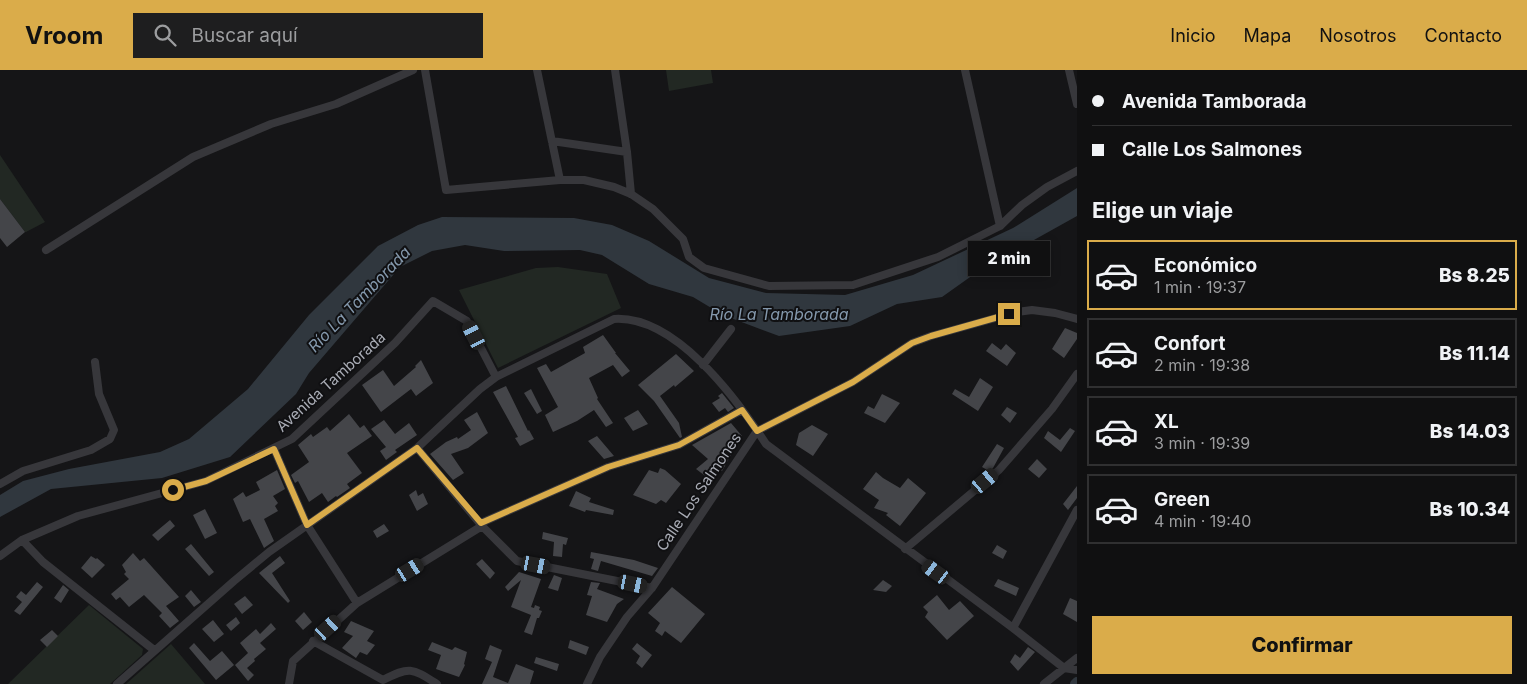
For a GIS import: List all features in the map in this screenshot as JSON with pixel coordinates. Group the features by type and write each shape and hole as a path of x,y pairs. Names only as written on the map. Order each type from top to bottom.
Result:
{"street":[{"path":"46,250 193,157 271,124 336,104 413,70"},
{"path":"425,70 446,190 560,180 584,180 614,187 631,194 653,209 683,240 689,257 704,268 769,286 853,285 938,257 1000,226 1022,204 1047,187 1077,172"},
{"path":"537,70 560,180"},
{"path":"614,70 627,152 631,194"},
{"path":"965,70 1000,226"},
{"path":"1069,70 1077,104"},
{"path":"552,141 627,152"},
{"name":"Avenida Tamborada","path":"0,556 22,540 78,516 206,481 292,439 395,343 433,300 467,321 496,377"},
{"name":"Calle Los Salmones","path":"586,684 600,657 618,630 652,588 757,431 853,382 912,343 931,336 1017,312 1032,310 1055,313 1077,319"},
{"path":"117,684 234,581 307,525 417,448 480,389 496,377 614,319 626,318 643,322 675,339 703,365 742,410 766,444 1064,668 1077,670"},
{"path":"703,365 732,329"},
{"path":"0,484 23,471 91,450 110,439 114,430 99,394 95,362"},
{"path":"905,549 998,470 1052,409 1077,374"},
{"path":"289,684 293,661 357,602 482,525 608,467 679,445 742,410"},
{"path":"417,448 482,525 517,561 652,588"},
{"path":"274,449 307,525 357,602"},
{"path":"1013,628 1077,510"},
{"path":"22,540 43,562 154,650"},
{"path":"314,641 383,680 401,671 410,670 418,672 437,684"},
{"path":"1044,684 1077,658"}],"shaded area":[{"path":"666,70 711,70 713,83 669,91"},
{"path":"0,155 45,222 26,232 0,199"},
{"path":"558,267 607,274 621,308 498,368 459,290 536,268"},
{"path":"89,605 143,649 142,655 110,684 8,684"},
{"path":"171,644 205,684 126,684"}],"water":[{"name":"Río La Tamborada","path":"1077,188 1077,216 980,270 942,297 897,304 850,326 779,336 723,315 693,297 649,284 602,255 580,250 504,251 465,245 432,251 400,267 309,373 296,394 230,457 162,478 51,489 0,517 0,495 23,481 69,469 160,452 189,439 248,389 309,315 378,246 418,225 442,217 574,218 612,225 649,241 709,278 766,293 845,295 913,275 1013,228"}],"building":[{"path":"0,199 25,232 7,247 0,238"},
{"path":"1065,328 1077,333 1077,339 1064,358 1052,349"},
{"path":"603,335 630,371 622,377 613,365 589,378 597,399 613,423 606,427 594,410 577,421 553,432 545,415 558,407 537,368 546,364 551,372 585,353 583,347"},
{"path":"992,343 1001,350 1006,344 1016,353 1007,366 986,351"},
{"path":"676,354 694,371 675,387 674,385 660,396 679,423 682,437 680,438 654,401 638,385"},
{"path":"421,360 433,383 416,396 411,389 381,412 362,385 383,370 394,386 416,367"},
{"path":"980,378 993,387 978,411 952,394 955,389 969,397"},
{"path":"506,386 528,431 534,439 520,446 515,438 518,437 493,392"},
{"path":"531,389 542,411 537,414 524,393"},
{"path":"722,393 734,408 728,412 725,408 719,412 712,403 720,398 718,396"},
{"path":"882,394 900,403 885,423 864,413 868,406 874,409"},
{"path":"1007,407 1017,413 1010,423 1001,415"},
{"path":"638,410 648,424 633,431 624,418"},
{"path":"477,412 488,433 468,448 451,454 464,473 453,480 430,454 446,442 457,437 458,439 471,430 464,420"},
{"path":"349,414 360,428 364,425 372,436 347,453 362,473 347,484 350,488 328,502 322,493 309,502 298,481 295,483 291,475 309,462 298,445 311,434 313,437 327,427 330,431"},
{"path":"384,420 395,434 409,423 417,435 395,450 397,452 386,460 380,451 386,447 371,429"},
{"path":"731,423 742,436 722,471 717,467 708,478 696,469 708,459 692,445"},
{"path":"812,425 828,434 813,456 796,445 799,433"},
{"path":"1070,428 1075,431 1061,452 1044,438 1048,431 1060,440"},
{"path":"597,436 614,456 604,459 588,441"},
{"path":"997,444 1004,448 993,468 989,471 982,467"},
{"path":"1037,459 1047,469 1039,478 1028,469"},
{"path":"660,468 681,484 666,503 661,500 656,504 633,495 649,470 658,473"},
{"path":"277,470 285,489 273,496 278,503 275,506 278,511 264,519 274,541 264,548 250,519 243,522 233,499 243,492 246,497 260,490 256,482"},
{"path":"876,472 900,488 908,478 926,493 900,526 886,515 888,513 874,508 879,500 863,489"},
{"path":"1077,486 1077,498 1068,510 1063,504"},
{"path":"416,490 418,496 423,493 428,504 417,511 409,495"},
{"path":"576,491 591,498 589,502 614,510 613,515 586,510 585,512 569,506"},
{"path":"205,509 217,533 205,539 193,515"},
{"path":"170,520 175,526 158,541 152,535"},
{"path":"384,524 389,531 377,538 373,531"},
{"path":"543,532 568,538 566,545 563,544 562,557 553,556 554,542 542,539"},
{"path":"191,544 214,572 209,576 185,549"},
{"path":"997,545 1007,551 1003,559 992,553"},
{"path":"591,552 634,560 658,568 652,576 601,561 598,571 591,569 594,559 590,558"},
{"path":"133,553 140,561 144,558 179,597 166,606 179,621 170,628 159,616 162,613 144,595 129,607 120,597 116,600 111,594 129,579 124,574 126,572 122,565"},
{"path":"91,556 97,558 105,565 92,578 81,568"},
{"path":"280,556 285,563 272,573 290,601 288,603 259,573"},
{"path":"482,559 495,573 490,579 476,564"},
{"path":"519,572 541,579 531,607 534,608 535,605 540,607 539,610 542,611 539,618 537,618 532,635 524,632 531,615 511,607 521,580 508,591 505,587"},
{"path":"554,575 562,578 558,591 548,588"},
{"path":"998,579 1019,588 1016,596 994,586"},
{"path":"883,580 892,586 886,592 873,590"},
{"path":"37,582 43,587 20,615 14,611 22,602 16,597 21,591 26,595"},
{"path":"591,582 600,583 597,589 624,599 617,604 607,622 586,615 592,596 587,595"},
{"path":"63,585 69,590 61,603 54,598"},
{"path":"672,587 705,614 681,643 665,631 662,636 655,631 660,623 648,613"},
{"path":"191,590 201,602 194,607 185,596"},
{"path":"937,595 949,610 960,601 974,616 947,640 925,617 928,612 923,607"},
{"path":"245,596 253,605 242,614 234,604"},
{"path":"1070,598 1077,601 1077,622 1063,614"},
{"path":"304,612 312,622 303,630 295,621"},
{"path":"236,617 240,623 231,631 226,625"},
{"path":"213,620 224,634 214,642 202,629"},
{"path":"351,621 374,631 367,641 375,645 367,655 360,652 356,658 342,648 353,636 344,632"},
{"path":"271,623 276,629 260,643 266,649 247,668 254,675 248,681 235,665 248,653 240,643 256,629 260,634"},
{"path":"52,630 58,636 47,647 40,640"},
{"path":"570,640 589,647 586,655 568,648"},
{"path":"432,642 452,650 455,647 467,652 465,665 459,677 436,669 441,655 428,650"},
{"path":"194,643 210,661 222,651 234,665 216,680 189,648"},
{"path":"637,643 652,655 642,668 636,663 640,656 632,649"},
{"path":"490,645 502,650 493,677 508,683 516,664 534,671 530,684 482,684 492,662 485,659"},
{"path":"1028,647 1035,652 1018,671 1010,662 1015,654 1020,658"},
{"path":"536,657 559,664 557,671 534,663"}],"route":[{"path":"173,490 206,481 274,449 307,525 417,448 481,523 608,467 679,445 742,410 757,431 853,382 912,343 1009,314"}]}
